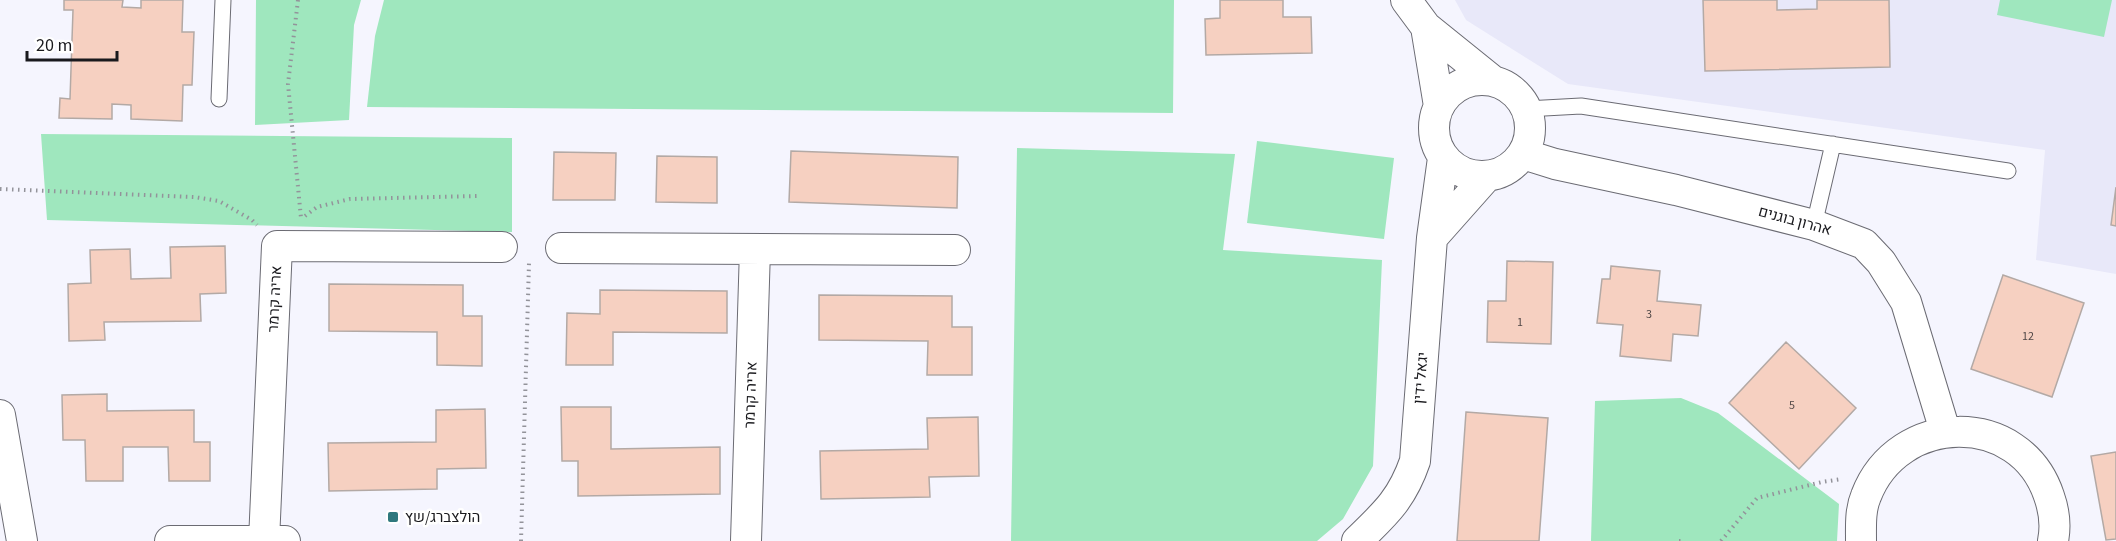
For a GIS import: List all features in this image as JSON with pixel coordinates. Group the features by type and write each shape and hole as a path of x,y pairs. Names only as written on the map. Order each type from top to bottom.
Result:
{"street":[{"path":"1406,0 1426,27 1493,81 1507,87 1526,109 1530,124 1528,140 1522,154 1507,169 1487,176 1470,175 1456,169 1443,158 1434,132 1435,119 1439,106 1449,93 1462,84 1477,80 1493,81"},
{"path":"1426,27 1439,106"},
{"name":"אהרון בוגנים","path":"1522,154 1555,164 1676,190 1814,225 1864,243 1881,262 1900,291 1911,317 1945,431"},
{"name":"יגאל ידין","path":"1382,541 1384,518 1404,488 1415,461 1432,238 1443,158"},
{"path":"1432,238 1487,176"},
{"name":"אריה קרמר","path":"271,541 278,246 502,247"},
{"path":"561,248 955,250"},
{"name":"אריה קרמר","path":"746,541 755,249"},
{"path":"0,415 22,541"},
{"path":"1861,541 1860,521 1865,497 1876,475 1889,459 1924,436 1945,431 1969,431 1993,437 2014,449 2032,466 2045,486 2053,510 2053,541"},
{"name":"יגאל ידין","path":"1358,541 1389,510"},
{"path":"170,541 271,541"}],"lane":[{"path":"219,99 223,0"},
{"path":"1526,109 1581,106 2008,171"},
{"path":"1814,225 1833,144"}],"path":[{"path":"298,0 288,84 301,218"},
{"path":"0,189 194,197 219,201 252,220 278,246 301,218 317,207 351,199 477,196"},
{"path":"521,541 529,259"},
{"path":"1721,541 1757,498 1822,482 1876,475"}],"shaded area":[{"path":"1455,0 2116,0 2116,274 2036,260 2045,150 1568,84 1466,20"}],"green space":[{"path":"256,0 361,0 354,25 349,120 255,125"},
{"path":"384,0 1174,0 1173,113 367,107 375,36"},
{"path":"2000,0 2112,0 2104,37 1997,15"},
{"path":"41,134 512,138 512,232 47,220"},
{"path":"1257,141 1394,158 1384,239 1247,223"},
{"path":"1017,148 1235,154 1223,250 1382,260 1373,466 1343,519 1317,541 1011,541"},
{"path":"1681,398 1718,413 1839,504 1837,541 1591,541 1595,401"}],"building":[{"path":"64,0 123,0 122,7 141,8 141,0 183,0 182,32 194,32 192,85 183,85 182,121 131,119 131,105 112,104 112,119 59,118 60,98 70,99 73,10 64,10"},
{"path":"1220,0 1283,0 1283,17 1311,17 1312,53 1206,55 1205,19 1220,18"},
{"path":"1703,0 1777,0 1777,10 1817,9 1817,0 1889,0 1890,67 1705,71"},
{"path":"791,151 958,157 957,208 789,202"},
{"path":"554,152 616,153 615,200 553,200"},
{"path":"657,156 717,157 717,203 656,202"},
{"path":"2116,187 2116,226 2111,225"},
{"path":"225,246 226,293 200,294 201,321 104,322 105,340 69,341 68,284 91,283 90,250 130,249 131,279 171,278 170,247"},
{"path":"1507,261 1553,262 1551,344 1487,342 1488,301 1506,301"},
{"path":"1611,266 1660,271 1657,301 1701,305 1698,336 1673,334 1671,361 1620,356 1623,325 1597,323 1602,279 1610,279"},
{"path":"2003,275 2084,303 2052,397 1971,369"},
{"path":"329,284 463,285 463,316 482,316 482,366 437,365 437,332 329,331"},
{"path":"600,290 727,291 727,333 613,332 613,365 566,365 567,313 600,314"},
{"path":"819,295 952,296 952,327 972,327 972,375 927,375 928,341 819,340"},
{"path":"1786,342 1856,408 1799,469 1729,403"},
{"path":"107,394 107,411 194,410 194,442 210,442 210,481 169,481 168,447 123,447 123,481 86,481 85,440 63,440 62,395"},
{"path":"561,407 611,407 611,449 720,447 720,494 578,496 578,461 562,461"},
{"path":"485,409 486,468 437,469 437,489 329,491 328,443 436,442 436,410"},
{"path":"1466,412 1548,418 1539,541 1457,541"},
{"path":"978,417 979,476 929,477 930,497 821,499 820,451 928,449 927,418"},
{"path":"2116,452 2116,539 2106,540 2091,456"}],"place":[{"name":"הולצברג/שץ","path":"393,517"}]}
